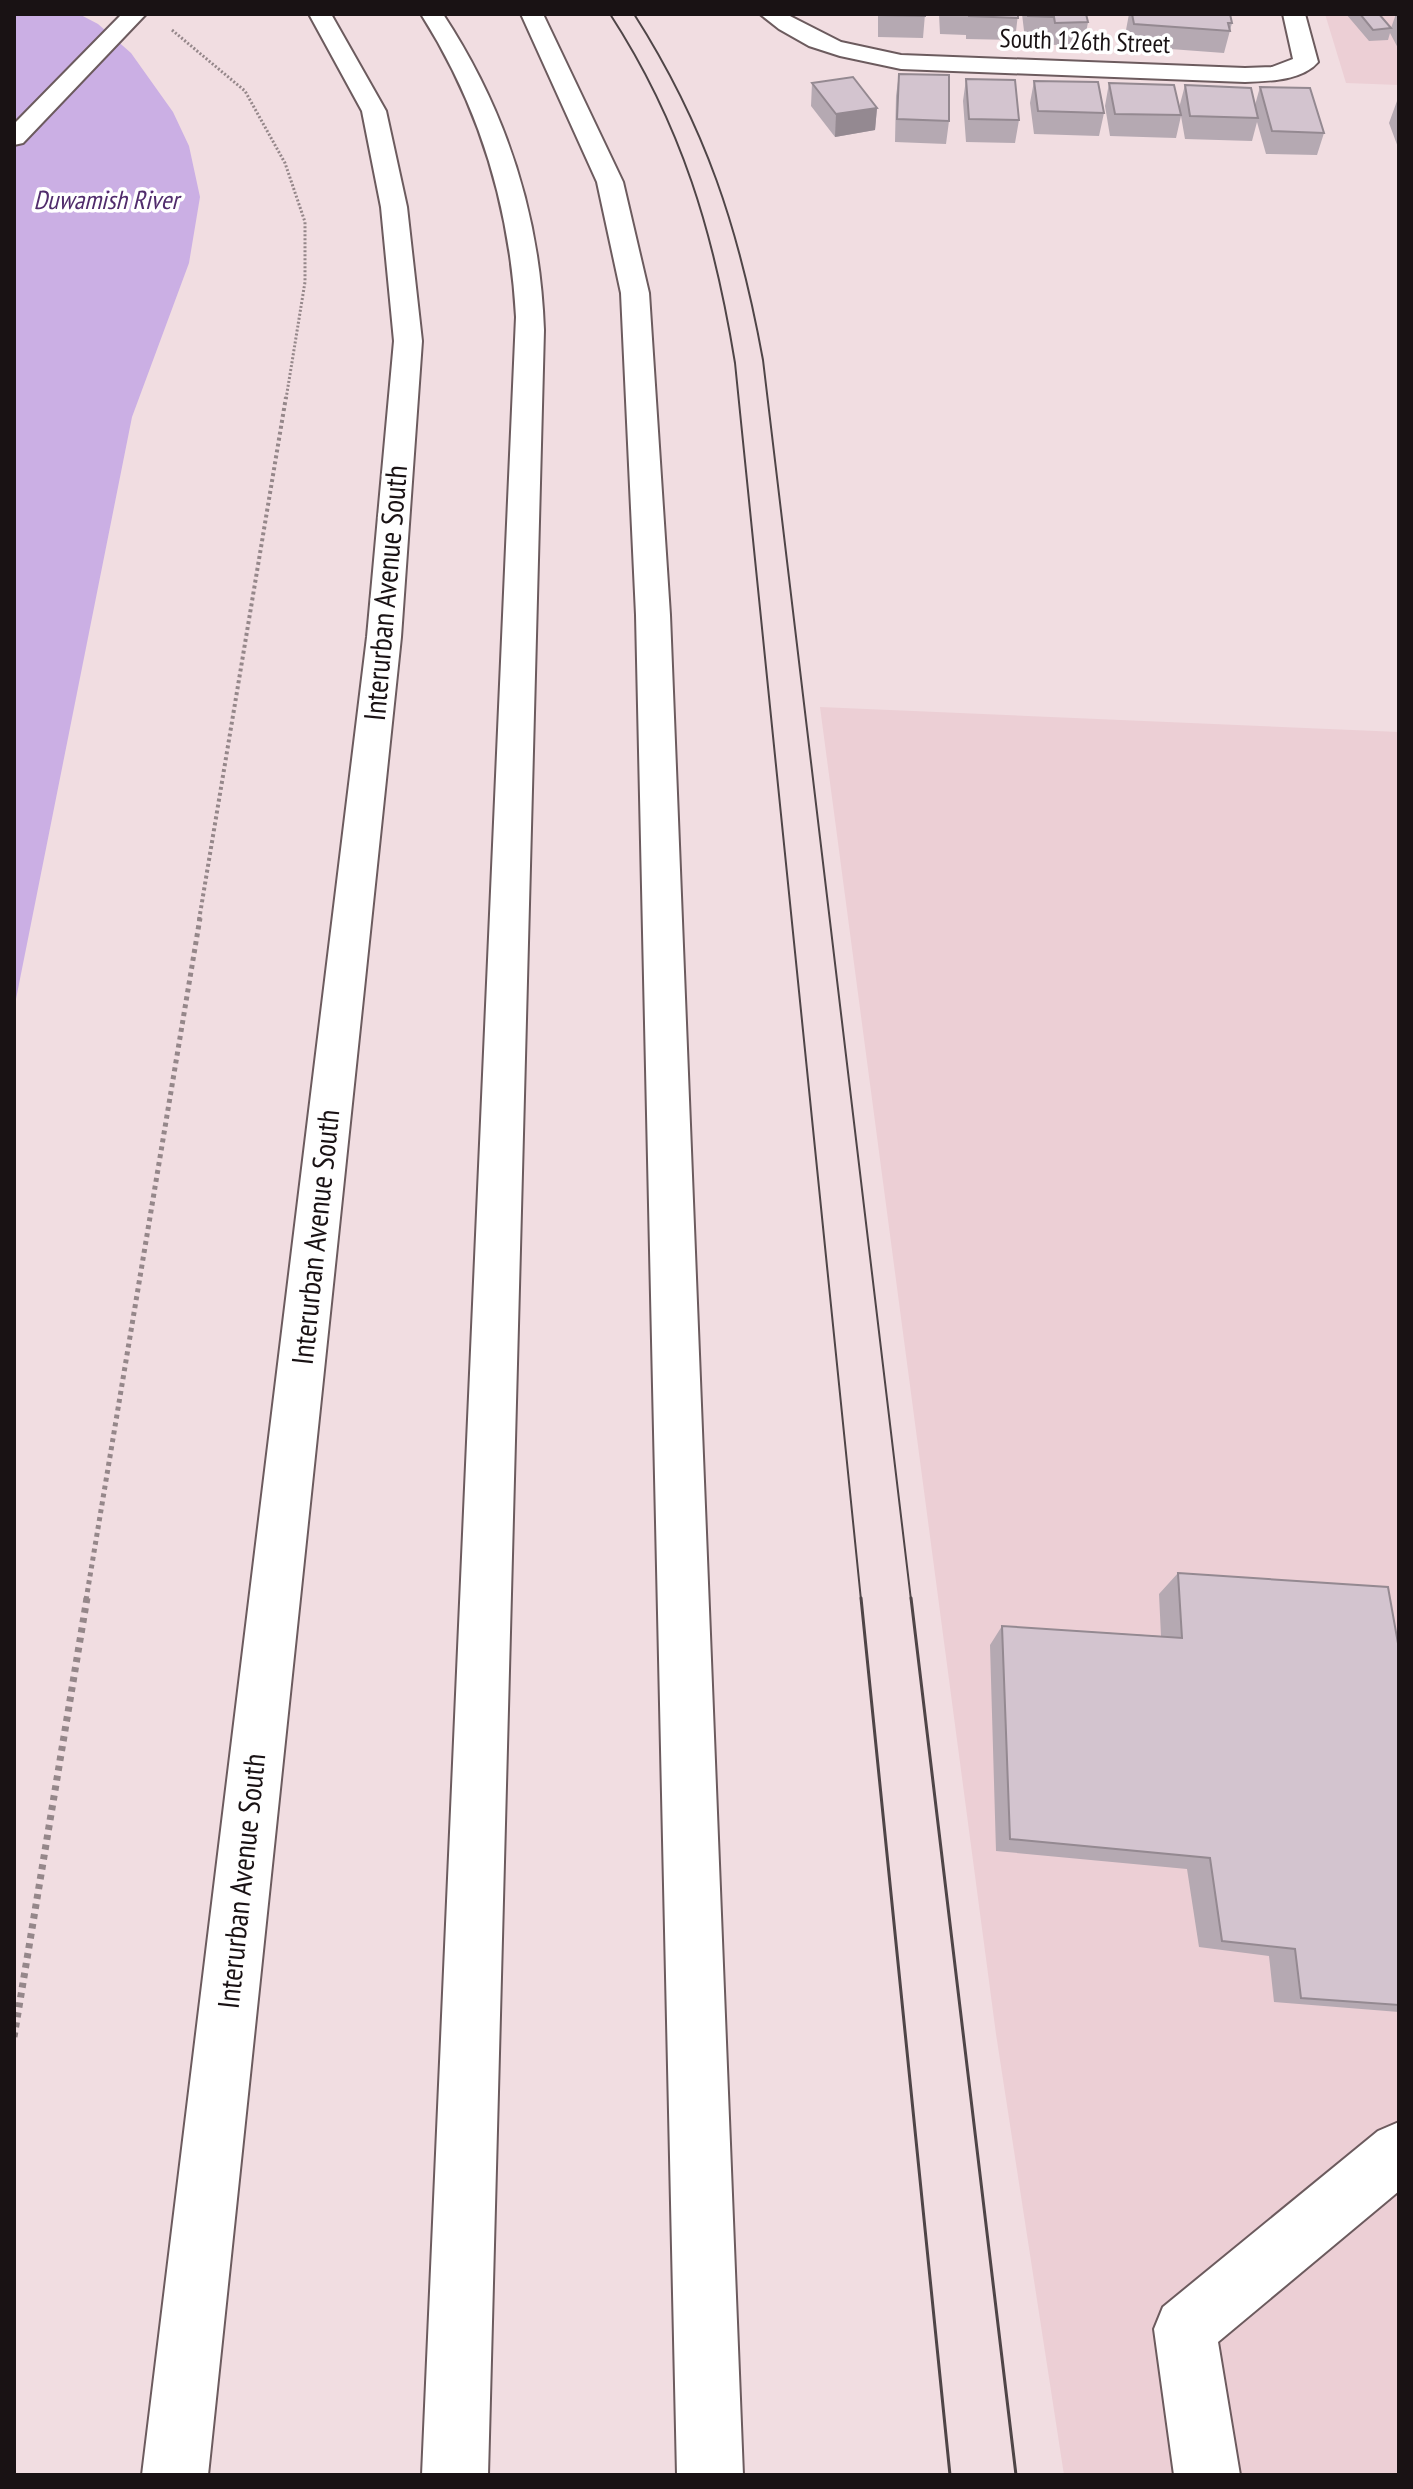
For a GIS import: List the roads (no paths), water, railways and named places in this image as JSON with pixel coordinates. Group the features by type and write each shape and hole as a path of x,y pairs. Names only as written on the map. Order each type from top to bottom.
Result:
{"main road":[{"path":"14,138 135,14"},
{"name":"Interurban Avenue South","path":"175,2475 384,637 408,341 394,207 374,111 320,14"},
{"path":"432,14 477,89 500,147 519,221 530,305 529,408 455,2475"},
{"path":"532,14 610,182 635,293 653,615 710,2475"},
{"name":"South 126th Street","path":"771,14 823,46 859,56 901,62 1245,75 1275,74 1306,62 1294,14"},
{"path":"1207,2475 1185,2329 1399,2152"}],"water":[{"name":"Duwamish River","path":"14,14 79,14 98,24 131,53 173,112 189,146 200,197 189,263 132,417 14,1009"}],"tram line":[{"path":"610,14 657,97 692,182 717,270 735,363 861,1600"},
{"path":"634,14 681,97 716,180 743,267 763,360 911,1600"},
{"path":"861,1598 950,2475"},
{"path":"911,1598 1016,2475"}]}
